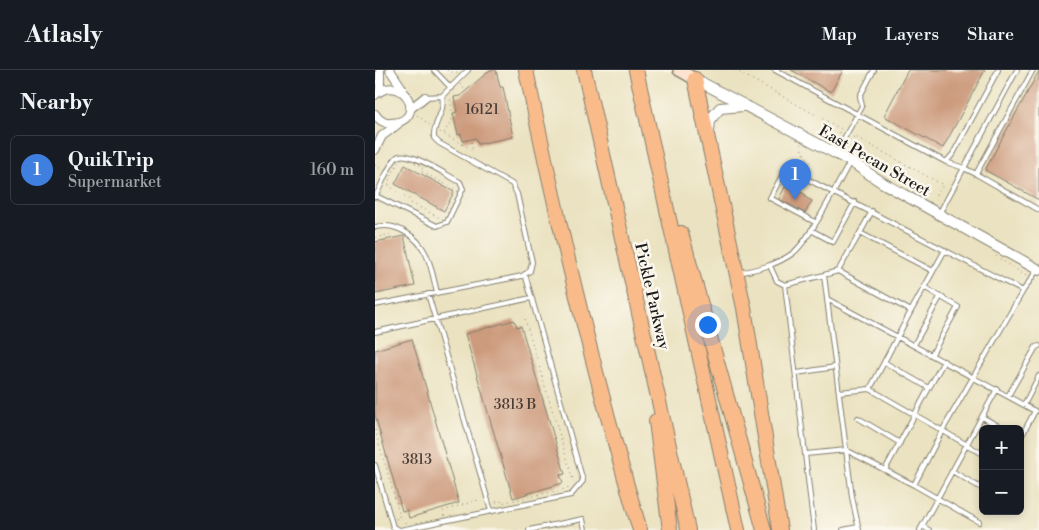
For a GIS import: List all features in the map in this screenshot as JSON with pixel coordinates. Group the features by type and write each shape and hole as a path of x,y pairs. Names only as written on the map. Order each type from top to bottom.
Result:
{"highway":[{"path":"526,70 547,170 584,324 640,530"},
{"name":"Pickle Parkway","path":"584,70 688,530"},
{"name":"Pickle Parkway","path":"636,70 738,530"},
{"path":"694,74 737,274 780,530"},
{"path":"643,98 764,530"},
{"path":"644,334 670,530"}],"main road":[{"path":"679,70 694,74"}],"street":[{"path":"378,92 380,70"},
{"path":"390,70 392,77 406,92 413,112"},
{"name":"East Pecan Street","path":"694,74 745,106 836,153 939,214 1038,268"},
{"path":"375,150 382,136 413,112 425,97 389,86 378,92"},
{"path":"708,135 710,120 715,112 728,106 745,106"},
{"path":"375,114 383,122 389,124 399,122"}],"lane":[{"path":"434,70 451,88"},
{"path":"425,97 442,96 468,70"},
{"path":"775,70 946,162 964,168 1039,210"},
{"path":"836,153 862,106 860,96 875,70"},
{"path":"946,162 953,154 998,70"},
{"path":"939,214 1017,70"},
{"path":"975,174 1033,70"},
{"path":"375,305 525,274 530,271 532,262 515,188 506,179 436,141 433,134 444,109 442,96"},
{"path":"403,154 412,156 459,182 463,189 447,222 437,226 375,196 395,158 403,154"},
{"path":"737,274 770,266 793,253 830,202 833,191 850,161"},
{"path":"815,222 770,198 786,168 873,211 1023,291"},
{"path":"811,230 833,242 838,229 855,202"},
{"path":"838,271 873,211"},
{"path":"375,227 393,226 417,238 427,252 437,293"},
{"path":"860,233 933,271"},
{"path":"870,389 945,250"},
{"path":"770,266 777,282 785,285 838,271 911,311"},
{"path":"914,485 942,431 1038,268"},
{"path":"375,465 393,527 400,530 571,495 583,481 525,274"},
{"path":"823,275 858,528 843,530"},
{"path":"785,285 797,373 814,530"},
{"path":"924,287 958,307 932,354"},
{"path":"429,294 491,511"},
{"path":"914,345 941,297"},
{"path":"375,332 531,298"},
{"path":"827,299 974,376 1024,405 1037,410 1024,431"},
{"path":"1008,396 1036,346 1039,346"},
{"path":"885,470 944,361"},
{"path":"884,362 929,388"},
{"path":"797,373 835,367"},
{"path":"1024,405 1039,376"},
{"path":"839,392 870,389 979,452"},
{"path":"929,530 921,528 997,389"},
{"path":"982,417 997,425"},
{"path":"858,418 899,443"},
{"path":"806,454 846,450 914,485 979,522"},
{"path":"952,471 979,487"},
{"path":"529,530 583,519 585,530"}],"path":[{"path":"447,70 454,77"},
{"path":"450,72 458,73 461,70"},
{"path":"735,70 841,129 835,139"},
{"path":"459,84 465,91"},
{"path":"444,134 453,118 449,98"},
{"path":"413,112 431,126"},
{"path":"439,131 473,150 471,139"},
{"path":"850,147 854,136 943,185 934,198"},
{"path":"801,144 802,150 811,164 808,169"},
{"path":"405,158 423,167 421,171 459,192 444,220 411,203 409,199 389,186 389,180 399,159 405,158"},
{"path":"375,165 383,170"},
{"path":"375,238 390,234"},
{"path":"496,502 501,501 501,503 568,489 574,485 525,319"},
{"path":"375,430 400,516 396,517 397,520 407,523"},
{"path":"445,515 443,511 478,500"},
{"path":"572,530 580,528"}],"building":[{"path":"490,70 496,70 500,87 503,87 513,137 478,144 476,138 463,141 461,134 458,135 453,113 457,112 454,97 460,96"},
{"path":"791,70 843,70 831,92"},
{"path":"908,70 985,70 943,148 884,116"},
{"path":"1039,71 1039,200 985,170"},
{"path":"405,165 454,192 444,211 395,184"},
{"path":"785,187 791,190 792,187 812,201 805,213 779,199"},
{"path":"404,236 415,286 375,294 375,242"},
{"path":"514,320 517,327 521,326 565,474 560,475 563,483 513,498 465,334"},
{"path":"412,339 459,503 409,518 407,510 402,511 375,415 375,350"}],"place":[{"name":"QuikTrip","path":"795,200"}]}
